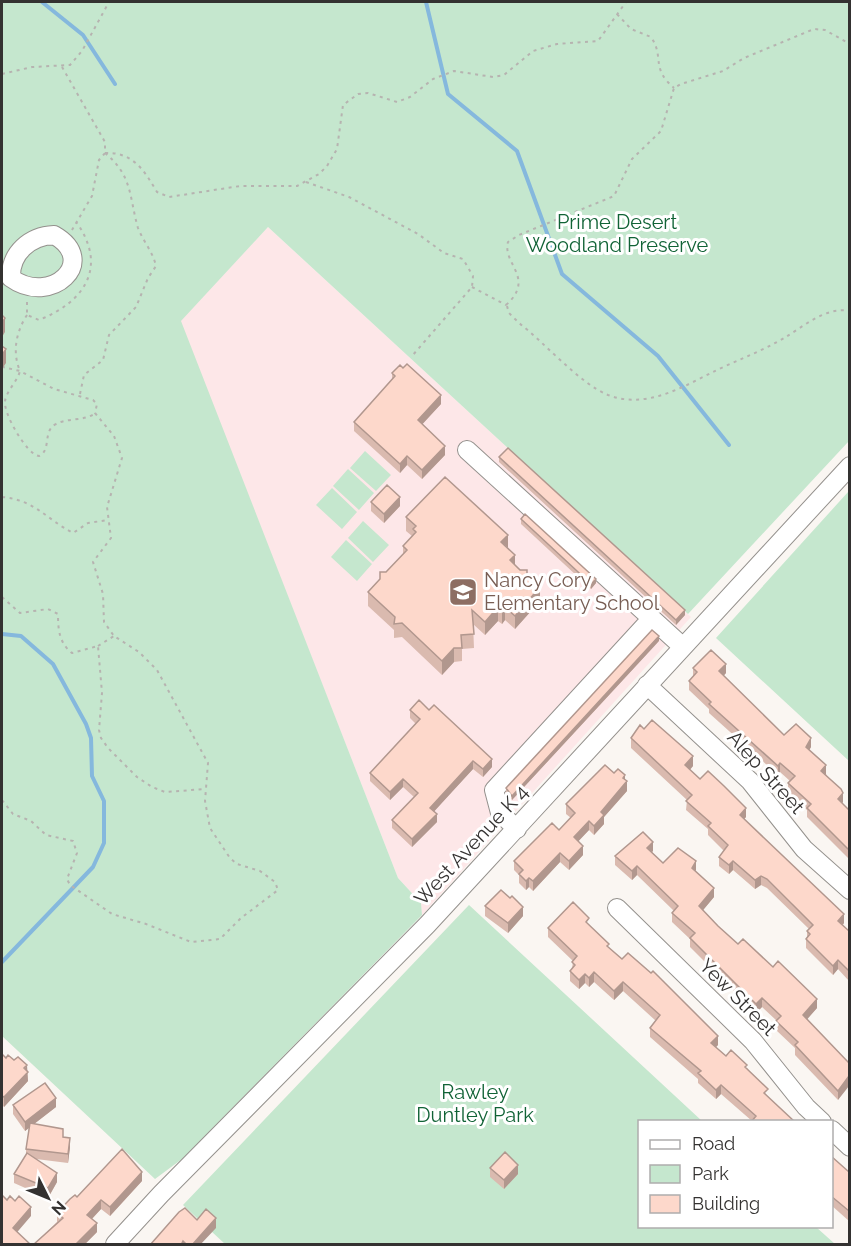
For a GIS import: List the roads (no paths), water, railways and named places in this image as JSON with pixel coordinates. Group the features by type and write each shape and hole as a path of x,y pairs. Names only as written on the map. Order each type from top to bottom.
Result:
{"street":[{"path":"54,235 64,241 70,249 73,259 70,270 63,279 47,287 29,289 6,280 16,257 27,243 39,236 54,235"},
{"path":"467,450 682,647"},
{"name":"West Avenue K 4","path":"115,1245 161,1194 419,933 517,829 849,466"},
{"path":"517,829 500,813 494,790 651,619"},
{"name":"Alep Street","path":"647,685 750,781 804,849 849,890"},
{"name":"Yew Street","path":"617,908 753,1041 806,1107 820,1120"},
{"path":"833,1132 849,1147"}],"waterway":[{"path":"42,2 83,35 115,84"},
{"path":"426,2 448,94 517,151 562,274 658,356 729,445"},
{"path":"2,634 21,636 53,664 86,724 91,738 92,776 104,801 104,843 93,867 2,962"}],"place":[{"name":"Nancy Cory Elementary School","path":"463,592"}],"park label":[{"name":"Prime Desert Woodland Preserve","path":"617,234"},
{"name":"Rawley Duntley Park","path":"475,1104"}]}
